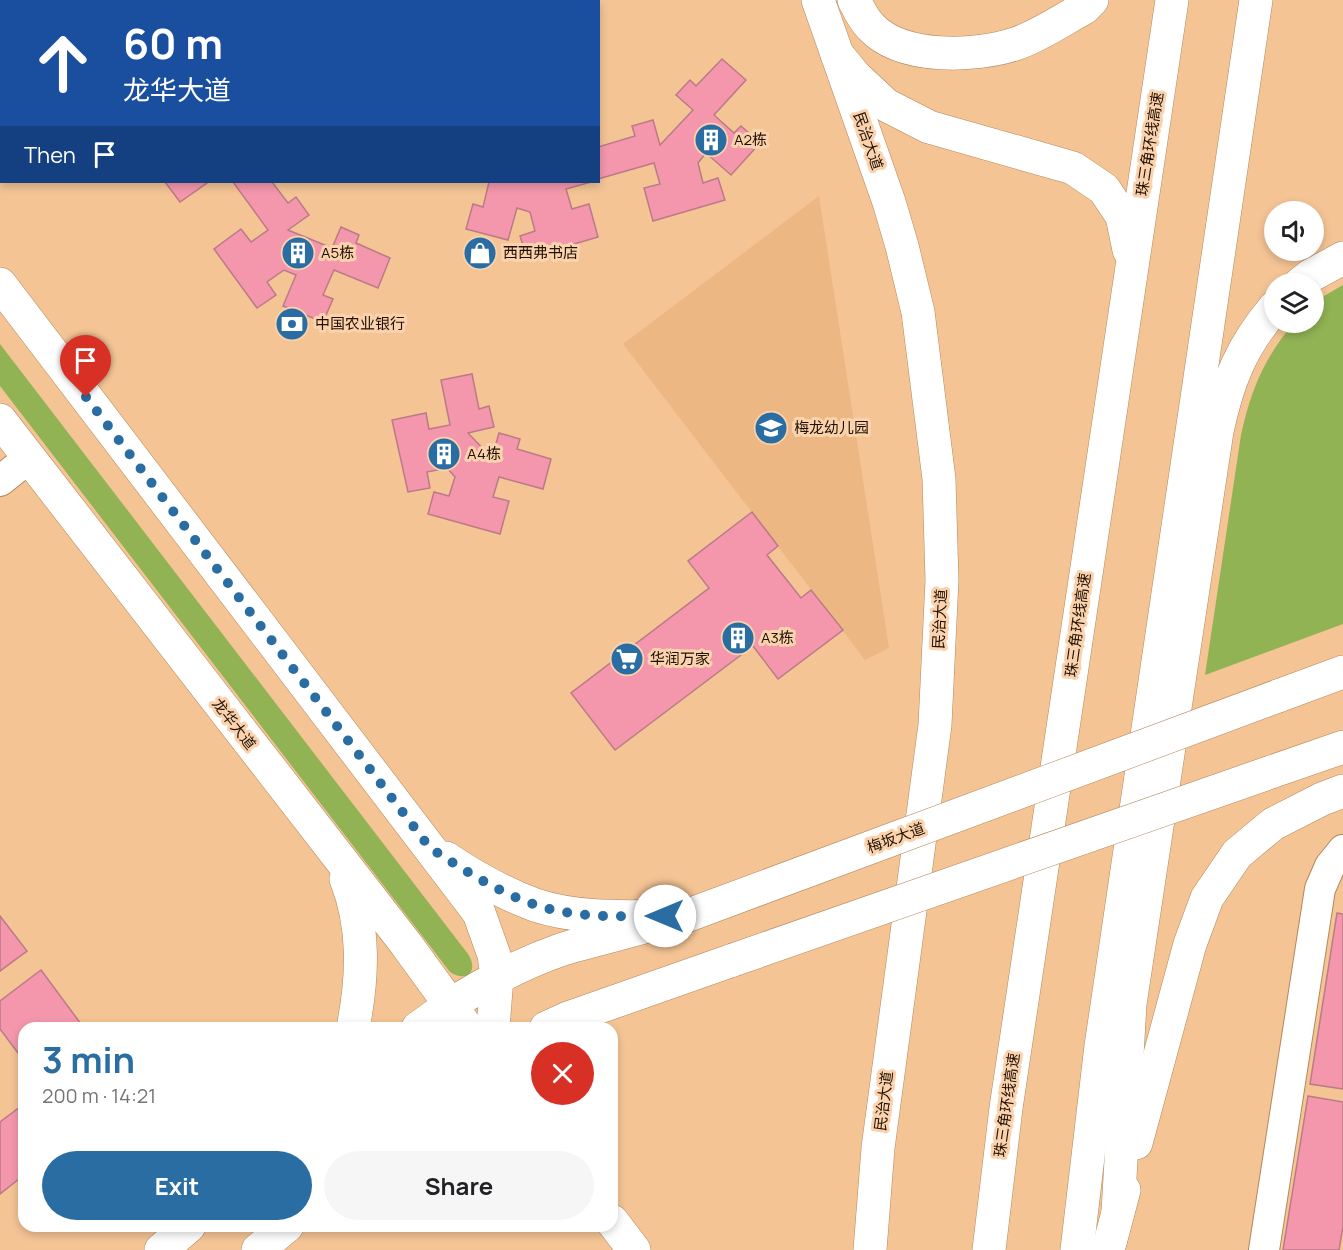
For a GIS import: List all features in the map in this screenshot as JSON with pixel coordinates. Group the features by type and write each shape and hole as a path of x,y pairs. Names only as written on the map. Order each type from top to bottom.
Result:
{"main road":[{"name":"民治大道","path":"818,0 889,202 902,246 918,312 939,479 942,569 935,725 880,1127 870,1250"},
{"path":"854,0 872,28 891,42 915,50 978,53 1016,44 1084,8 1092,0"},
{"name":"珠三角环线高速","path":"989,1250 1006,1108 1172,0"},
{"path":"1077,1250 1103,1034 1256,0"},
{"path":"837,54 855,76 886,105 929,127 1073,168 1104,189 1122,216 1129,245 1130,272"},
{"path":"1316,273 1343,258"},
{"path":"0,284 479,913 494,955 497,977 493,1022"},
{"path":"1118,1212 1130,1004 1217,431 1225,395 1238,360 1264,320"},
{"name":"龙华大道","path":"0,420 339,861 406,944 459,1016"},
{"name":"梅坂大道","path":"438,1022 459,1016 497,977 564,949 686,916 1343,672"},
{"path":"560,1022 1343,747"},
{"path":"1108,1250 1184,965 1207,898 1237,854 1273,824 1343,790"},
{"path":"430,848 496,888 537,905 601,916 686,916"},
{"path":"339,861 354,900 360,931 361,965 354,1022"},
{"path":"618,1229 634,1250"},
{"path":"161,1250 182,1232"},
{"path":"258,1250 280,1232"}],"street":[{"path":"0,481 29,458"},
{"path":"1264,1250 1320,889 1330,866 1343,850"}],"shaded area":[{"name":"梅龙幼儿园","path":"819,196 889,648 865,660 623,344"}],"green space":[{"path":"1343,285 1343,624 1205,675 1241,435 1249,403 1260,375 1274,349 1286,333 1324,333 1324,296"},
{"path":"0,344 468,954 472,966 470,974 462,976 450,972 0,386"}],"building":[{"name":"A2栋","path":"722,59 746,80 714,115 734,133 741,126 760,143 731,175 706,153 698,163 703,183 718,178 725,200 653,221 644,188 660,184 654,163 600,178 600,146 635,136 632,126 653,120 660,145 693,110 676,95 690,80 696,86"},
{"path":"166,183 207,183 180,202"},
{"name":"A5栋","path":"234,183 273,183 288,203 296,197 309,215 288,230 332,248 341,227 359,235 356,243 390,258 378,288 334,270 323,295 333,299 323,322 283,306 296,275 284,270 267,282 276,295 257,308 214,249 241,229 251,242 268,230"},
{"path":"489,183 587,183 566,189 572,209 589,204 598,237 527,258 520,236 535,231 530,212 517,208 508,240 466,229 473,204 483,207"},
{"name":"A4栋","path":"472,374 479,409 489,406 494,427 468,433 492,458 499,433 520,439 517,449 551,459 543,489 499,477 493,497 509,501 500,534 428,514 434,492 449,496 455,477 447,468 427,472 430,488 408,492 392,420 426,413 429,429 450,425 441,380"},
{"name":"A3栋","path":"752,512 778,546 767,555 801,598 811,590 843,630 778,679 753,646 615,750 571,693 709,588 688,561"},
{"path":"1337,913 1343,914 1343,1089 1310,1084"},
{"path":"0,916 27,951 0,971"},
{"path":"41,970 80,1022 18,1022 18,1053 0,1029 0,1001"},
{"path":"1308,1096 1343,1102 1343,1226 1339,1250 1283,1250"},
{"path":"18,1108 18,1180 0,1194 0,1122"}],"place":[{"name":"A2栋","path":"711,140"},
{"name":"A5栋","path":"298,253"},
{"name":"西西弗书店","path":"480,253"},
{"name":"中国农业银行","path":"292,324"},
{"name":"梅龙幼儿园","path":"771,428"},
{"name":"A4栋","path":"444,454"},
{"name":"A3栋","path":"738,638"},
{"name":"华润万家","path":"627,659"}],"route":[{"path":"86,397 430,848 496,888 537,905 601,916 665,916"}]}
